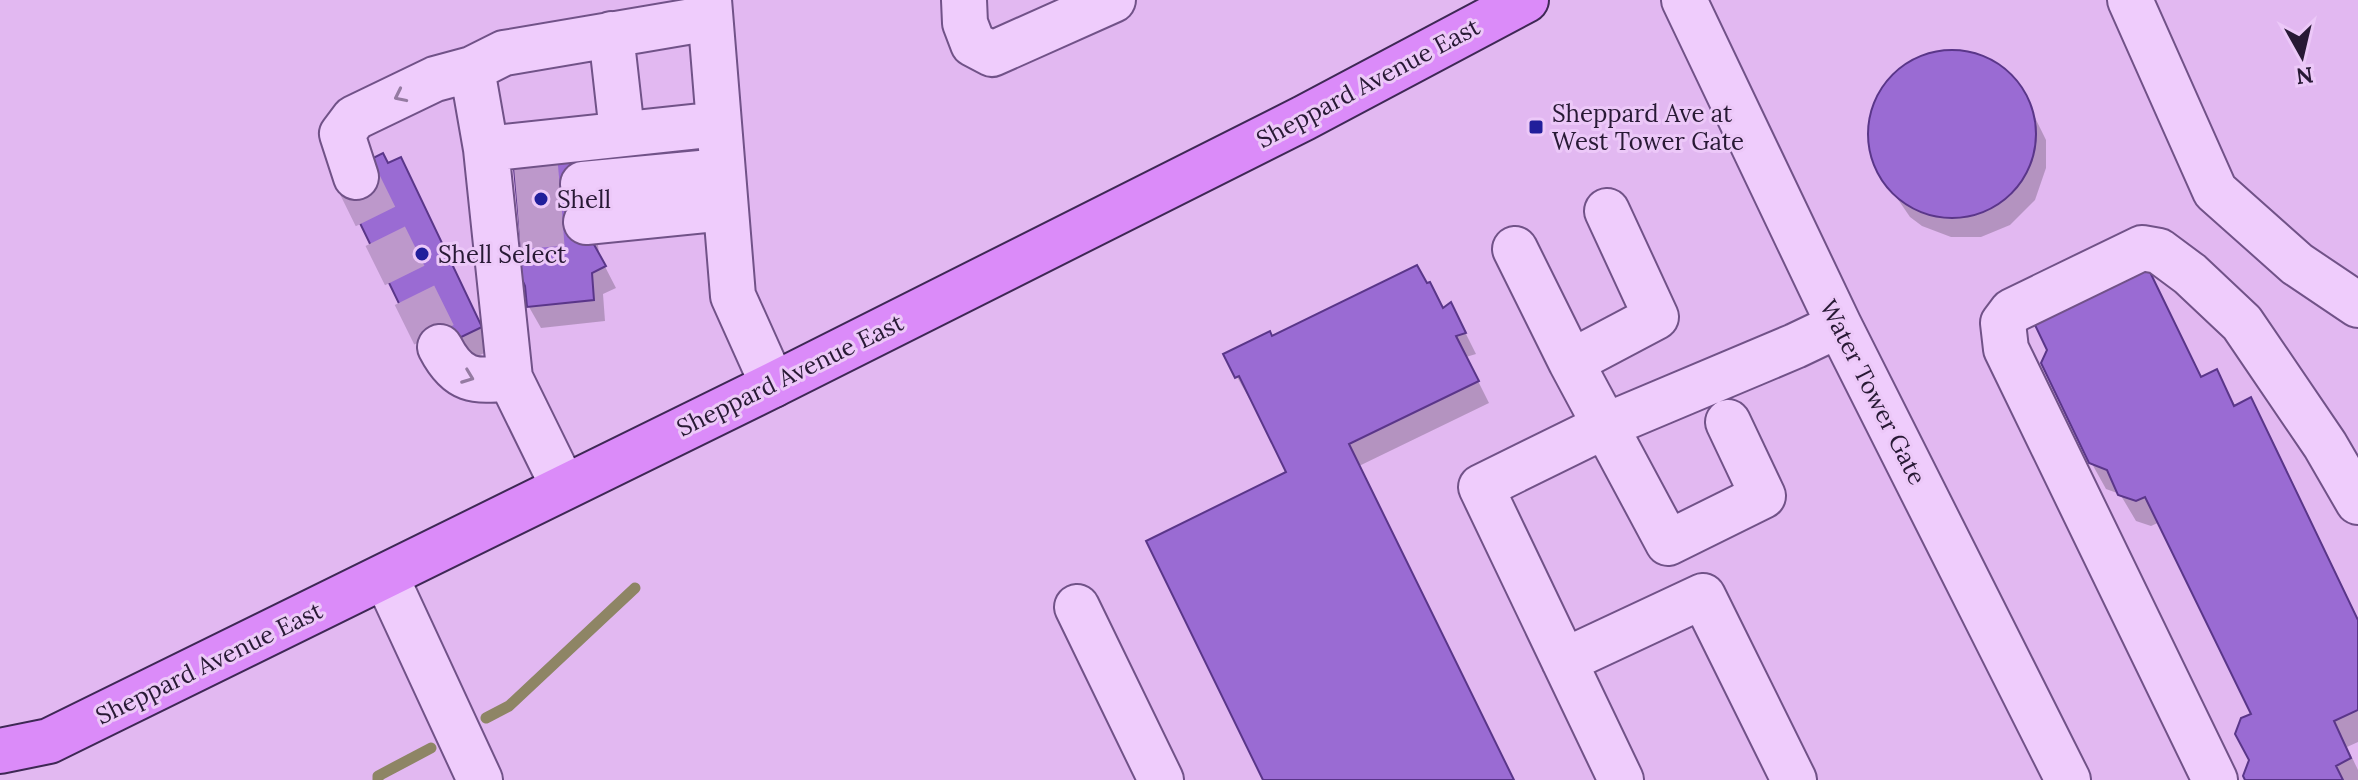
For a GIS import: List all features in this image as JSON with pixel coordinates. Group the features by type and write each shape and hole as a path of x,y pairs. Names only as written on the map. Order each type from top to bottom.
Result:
{"main road":[{"name":"Sheppard Avenue East","path":"0,751 49,741 386,577 1304,118 1526,0"},
{"name":"Sheppard Avenue East","path":"8,780 49,741"}],"street":[{"path":"964,0 965,23 973,44 992,54 1113,0"},
{"name":"Water Tower Gate","path":"1684,0 1839,325 2068,780"},
{"path":"2130,0 2215,191 2297,264 2358,305"},
{"path":"356,177 342,134 354,118 435,79 472,69 504,53 624,32 709,9 733,296 773,385"},
{"path":"624,32 717,104"},
{"path":"622,132 624,32"},
{"path":"472,69 486,149 505,210 510,378 563,486"},
{"path":"486,149 622,132 717,104"},
{"path":"585,203 724,189"},
{"path":"1571,362 1656,317 1607,211"},
{"path":"2215,780 2006,349 2003,323 2012,311 2142,248 2159,251 2190,274 2242,323 2325,445 2358,502"},
{"path":"1515,249 1571,362 1668,543 1763,496 1728,422"},
{"path":"1621,780 1481,487 1605,426 1839,325"},
{"path":"440,347 456,372 478,382 510,378"},
{"path":"386,577 480,780"},
{"path":"1564,661 1703,596 1794,780"},
{"path":"1077,607 1161,780"}],"building":[{"path":"1952,50 1984,56 2011,75 2030,102 2036,134 2030,166 2011,193 1984,212 1952,218 1920,212 1893,193 1874,166 1868,134 1874,102 1893,75 1920,56"},
{"path":"580,152 587,232 606,266 592,273 594,300 527,307 525,286 516,266 523,263 513,158"},
{"path":"383,153 388,163 401,157 482,327 424,355 341,184"},
{"path":"1417,265 1443,308 1451,302 1466,333 1456,336 1479,381 1349,444 1514,780 1263,780 1146,541 1286,472 1239,376 1235,378 1223,354 1270,331 1272,336"},
{"path":"2148,268 2201,377 2217,369 2234,406 2251,397 2358,620 2358,710 2334,721 2351,758 2336,766 2343,780 2245,780 2243,776 2249,760 2235,734 2241,718 2251,714 2145,497 2136,501 2118,495 2107,470 2089,463 2041,363 2047,350 2035,325 2041,311"}],"waterway":[{"path":"486,718 509,706 635,588"},
{"path":"378,780 378,776 431,748"}],"tunnel":[{"path":"356,177 440,347"},
{"path":"516,190 583,184"},
{"path":"519,227 586,222"}],"place":[{"name":"Sheppard Ave at West Tower Gate","path":"1536,127"},
{"name":"Shell","path":"541,199"},
{"name":"Shell Select","path":"422,254"}]}
